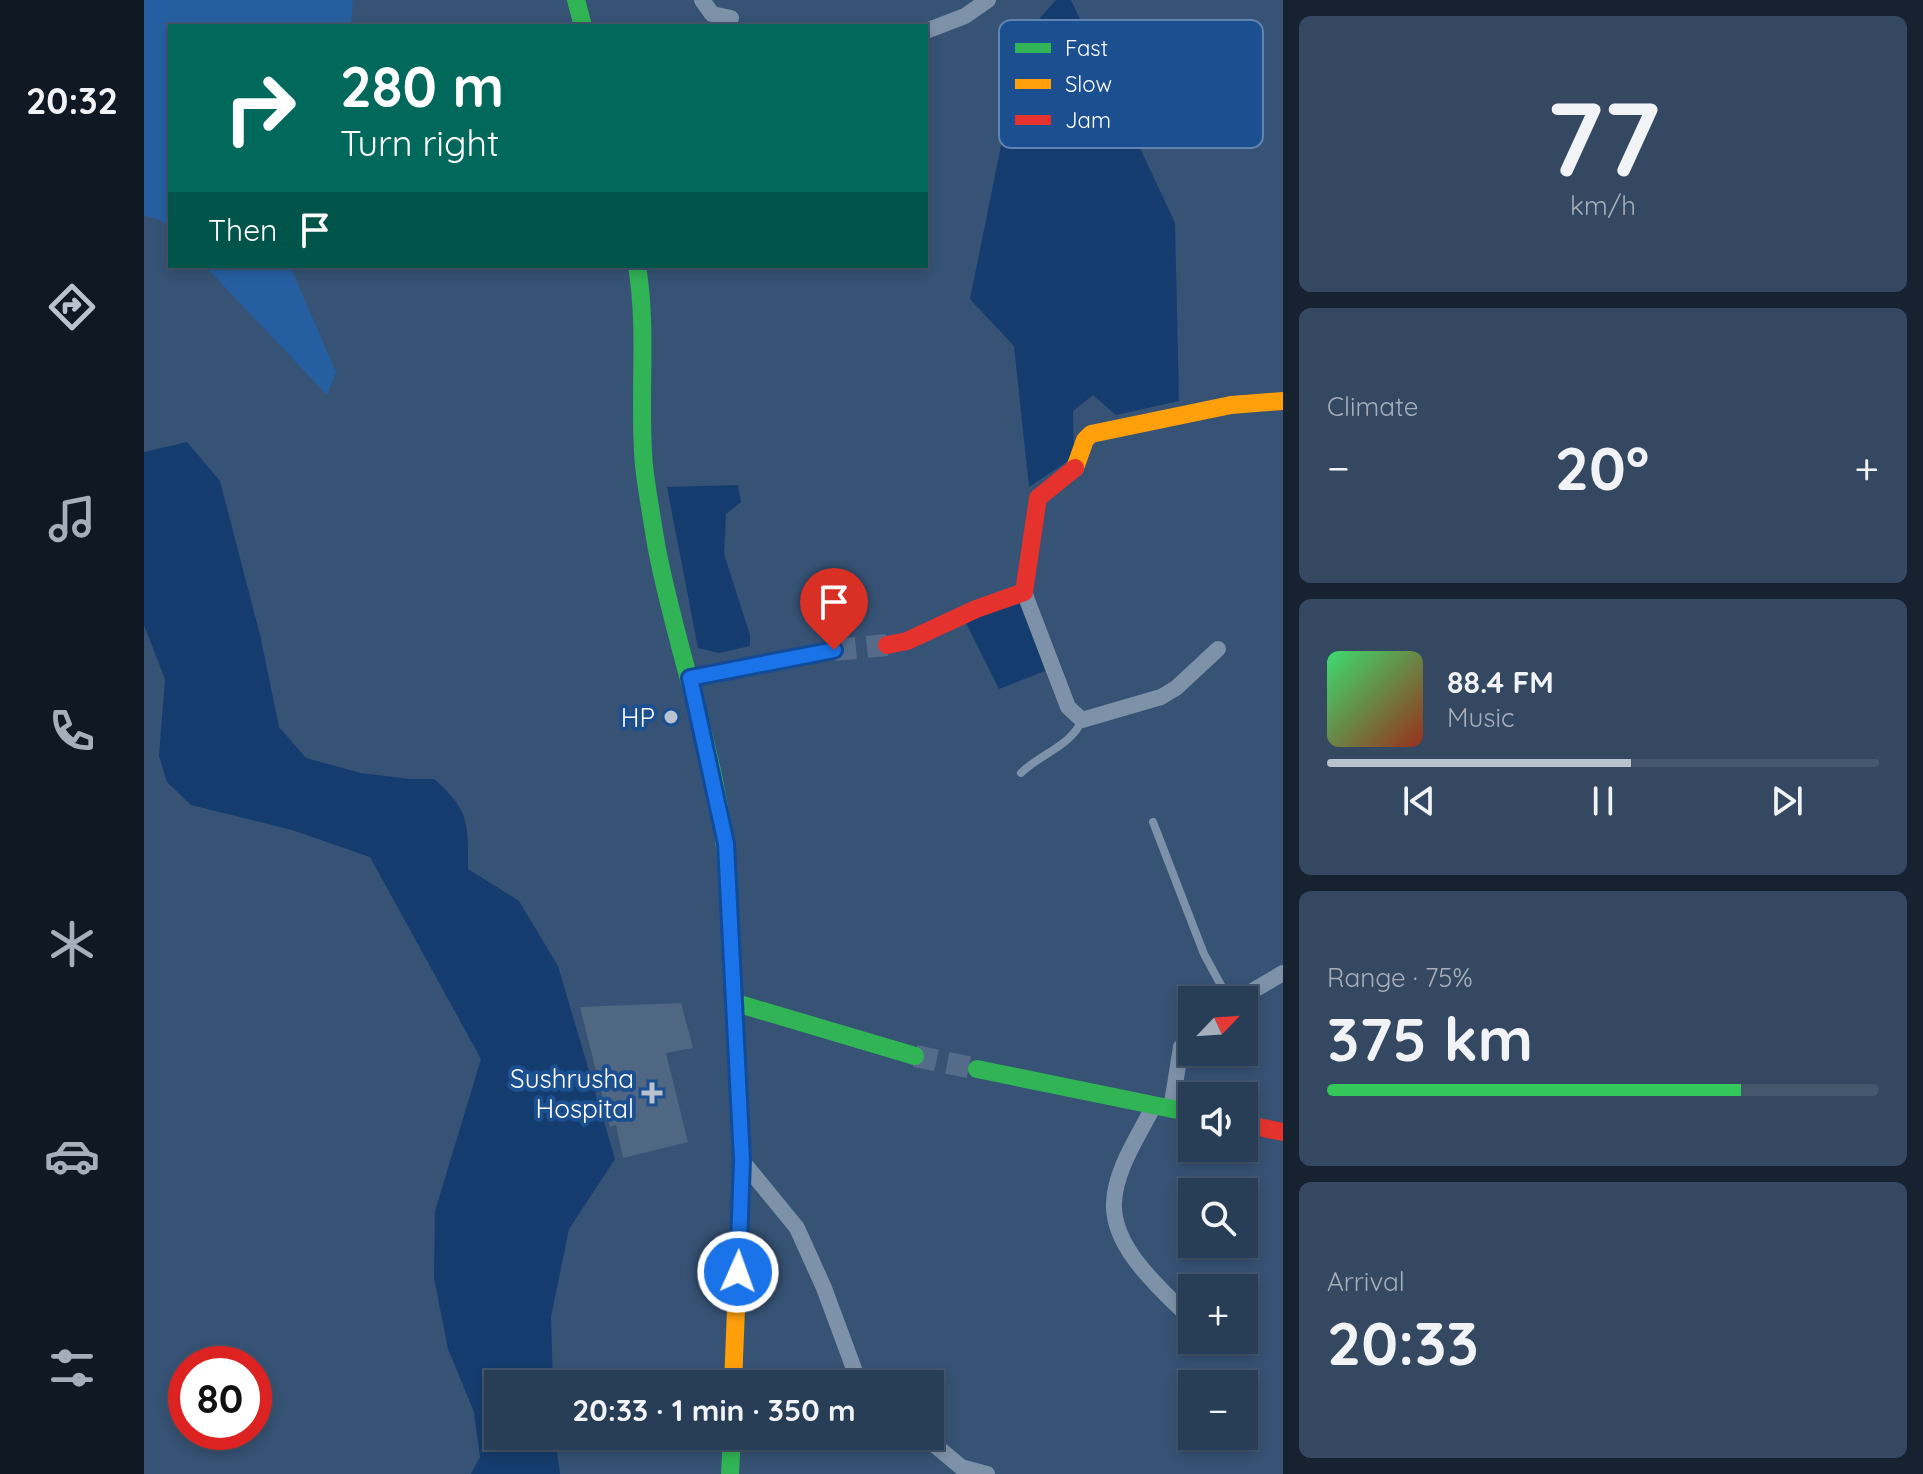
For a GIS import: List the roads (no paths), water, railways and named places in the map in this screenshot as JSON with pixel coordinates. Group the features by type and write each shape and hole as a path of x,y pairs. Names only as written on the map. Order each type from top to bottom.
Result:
{"main road":[{"path":"576,0 582,24"},
{"path":"637,268 642,296 644,465 657,547 690,678 726,844 742,1160 734,1370"},
{"path":"887,645 907,641 976,609 1024,592 1038,498 1075,469 1085,440 1091,434 1231,405 1283,401"},
{"path":"690,678 834,650"},
{"path":"736,1003 915,1056"},
{"path":"977,1069 1178,1110"},
{"path":"1258,1127 1283,1132"},
{"path":"730,1474 731,1450"}],"street":[{"path":"702,0 712,14 731,18"},
{"path":"928,30 965,16 988,0"},
{"path":"1024,592 1068,707 1082,720 1161,697 1176,688 1218,649"},
{"path":"1258,988 1283,973"},
{"path":"1178,1057 1163,1107 1121,1174 1114,1204 1115,1215 1134,1259 1178,1305"},
{"path":"742,1160 797,1228 824,1288 854,1370"},
{"path":"941,1450 961,1467 987,1474"}],"lane":[{"path":"1021,773 1041,756 1074,736 1082,720"},
{"path":"1153,822 1204,954 1221,986"}],"tunnel":[{"path":"834,650 887,645"},
{"path":"915,1056 977,1069"}],"place":[{"name":"HP","path":"671,717"},
{"name":"Sushrusha Hospital","path":"652,1093"}]}
